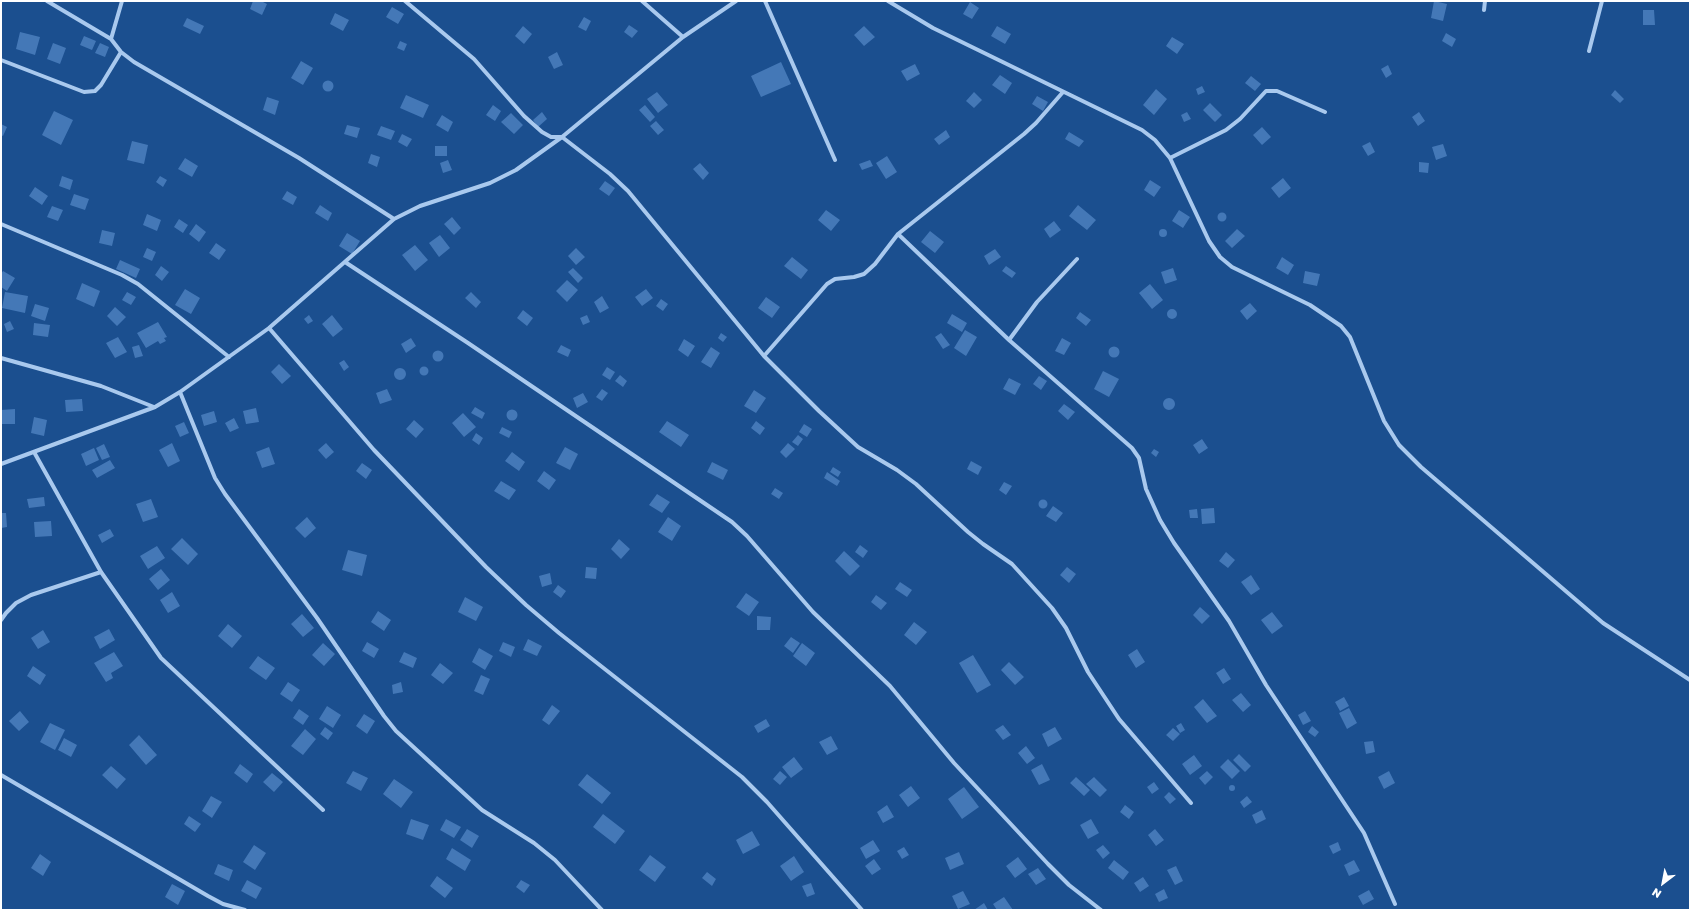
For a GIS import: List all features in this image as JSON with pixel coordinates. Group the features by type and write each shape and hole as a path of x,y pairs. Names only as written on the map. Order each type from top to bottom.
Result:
{"street":[{"path":"47,1 111,39 121,52 134,62 299,158 394,219"},
{"path":"111,39 122,1"},
{"path":"405,1 474,59 524,116 542,132 551,136 562,138 610,174 628,191 764,356 819,411 858,447 897,470 916,484 968,532 1012,564 1047,603 1066,628 1088,672 1119,719 1191,803"},
{"path":"642,1 683,37"},
{"path":"1,464 155,407 180,392 269,328 394,219 420,206 490,183 516,170 562,138 683,37 736,1"},
{"path":"765,1 835,160"},
{"path":"888,1 933,28 1142,130 1155,140 1170,158 1209,241 1220,257 1232,267 1310,305 1341,326 1350,337 1384,421 1399,445 1421,467 1603,623 1690,680"},
{"path":"1484,10 1485,1"},
{"path":"1589,51 1602,1"},
{"path":"1,60 84,92 95,91 101,85 121,52"},
{"path":"1170,158 1226,130 1240,119 1266,91 1277,91 1325,112"},
{"path":"764,356 827,284 835,279 854,277 864,274 875,264 898,234 1024,134 1036,123 1063,92"},
{"path":"1,224 122,275 138,284 229,357"},
{"path":"898,234 1009,340 1132,448 1139,458 1146,489 1160,520 1229,621 1266,685 1364,833 1395,904"},
{"path":"1009,340 1037,302 1077,259"},
{"path":"345,262 468,343 732,522 813,612 890,686 954,763 1048,864 1069,885 1101,910"},
{"path":"269,328 374,450 486,567 548,624 742,777 767,802 862,910"},
{"path":"1,358 101,386 155,407"},
{"path":"180,392 215,478 224,494 317,618 396,731 482,810 534,843 555,860 602,910"},
{"path":"34,452 101,572 161,658 323,810"},
{"path":"1,620 16,603 31,595 101,572"},
{"path":"1,775 208,896 223,904 245,910"}],"building":[{"path":"253,1 261,1 267,4 262,15 250,9"},
{"path":"1434,1 1447,4 1443,21 1431,18"},
{"path":"970,2 979,8 972,19 963,14"},
{"path":"392,7 404,14 398,24 386,17"},
{"path":"1643,10 1654,10 1655,25 1643,25"},
{"path":"335,13 349,20 343,31 330,24"},
{"path":"584,17 591,21 586,31 578,27"},
{"path":"187,18 204,26 200,34 183,26"},
{"path":"629,25 638,31 632,38 624,32"},
{"path":"523,26 532,34 524,44 515,36"},
{"path":"864,26 875,37 864,46 854,35"},
{"path":"997,26 1011,34 1005,44 991,36"},
{"path":"20,32 40,37 35,55 16,49"},
{"path":"1446,33 1456,39 1452,47 1442,41"},
{"path":"84,36 96,41 92,50 80,45"},
{"path":"1172,37 1184,44 1177,54 1166,46"},
{"path":"400,41 407,44 404,51 397,48"},
{"path":"53,43 66,48 60,64 47,59"},
{"path":"100,43 109,47 105,57 95,53"},
{"path":"557,52 563,65 554,69 548,57"},
{"path":"301,61 313,68 303,85 291,78"},
{"path":"781,62 791,84 761,97 751,76"},
{"path":"915,64 920,74 907,81 901,71"},
{"path":"1388,65 1392,74 1386,78 1381,69"},
{"path":"1000,75 1012,83 1005,94 992,85"},
{"path":"1251,76 1261,84 1255,91 1245,83"},
{"path":"328,80 332,82 334,86 332,90 328,92 324,90 322,86 324,82"},
{"path":"1202,86 1205,92 1198,95 1196,89"},
{"path":"1156,89 1167,99 1154,115 1143,105"},
{"path":"1615,90 1624,99 1620,103 1611,95"},
{"path":"657,92 668,105 658,113 647,99"},
{"path":"974,92 982,100 974,108 966,101"},
{"path":"406,95 429,105 423,118 400,108"},
{"path":"1037,96 1048,102 1043,111 1032,104"},
{"path":"267,97 279,101 275,115 263,110"},
{"path":"1210,103 1222,115 1215,122 1203,110"},
{"path":"493,105 501,111 495,121 486,115"},
{"path":"645,105 655,117 650,122 639,110"},
{"path":"54,111 73,120 61,145 42,135"},
{"path":"542,112 547,119 538,127 533,120"},
{"path":"1187,112 1191,119 1184,122 1181,115"},
{"path":"1419,112 1425,121 1418,126 1412,117"},
{"path":"511,113 523,125 514,134 501,122"},
{"path":"442,115 453,122 448,132 436,125"},
{"path":"656,121 664,130 658,135 650,126"},
{"path":"1,124 7,127 3,136 1,135"},
{"path":"347,125 360,128 357,138 344,134"},
{"path":"381,126 395,131 391,140 377,135"},
{"path":"1262,127 1271,137 1262,145 1253,135"},
{"path":"946,130 950,137 939,145 934,139"},
{"path":"1069,132 1084,141 1079,147 1065,139"},
{"path":"402,134 412,139 407,147 398,142"},
{"path":"132,141 148,145 144,164 127,160"},
{"path":"1370,142 1375,152 1368,156 1362,146"},
{"path":"1443,144 1447,156 1436,160 1432,147"},
{"path":"435,146 447,146 447,156 435,156"},
{"path":"371,154 380,157 377,167 368,163"},
{"path":"887,156 897,172 886,179 876,163"},
{"path":"185,158 198,166 192,177 178,169"},
{"path":"448,160 452,170 443,173 440,163"},
{"path":"870,160 873,166 862,170 859,164"},
{"path":"1419,162 1429,163 1428,173 1419,172"},
{"path":"700,163 709,173 703,180 693,169"},
{"path":"62,176 73,180 70,190 59,186"},
{"path":"160,176 167,180 163,187 156,182"},
{"path":"1283,178 1291,188 1279,198 1271,188"},
{"path":"1150,180 1161,187 1154,197 1144,190"},
{"path":"605,181 615,188 609,196 599,189"},
{"path":"35,187 48,196 42,205 29,196"},
{"path":"287,191 297,197 293,205 282,199"},
{"path":"74,194 89,199 85,210 70,205"},
{"path":"320,205 332,213 328,221 315,213"},
{"path":"1078,205 1096,220 1087,230 1069,216"},
{"path":"52,206 63,210 58,221 47,217"},
{"path":"826,210 840,220 831,231 818,220"},
{"path":"1179,210 1190,217 1183,228 1172,221"},
{"path":"1220,213 1224,213 1226,217 1224,221 1220,221 1218,219 1218,215"},
{"path":"147,214 161,220 157,231 143,225"},
{"path":"452,217 461,228 454,235 444,224"},
{"path":"179,219 188,225 183,233 174,227"},
{"path":"1054,221 1061,230 1050,238 1044,229"},
{"path":"196,224 206,232 199,242 189,234"},
{"path":"1163,229 1166,230 1166,236 1163,237 1160,236 1159,233 1160,230"},
{"path":"1237,229 1245,236 1232,248 1225,241"},
{"path":"102,230 115,233 112,246 99,243"},
{"path":"930,231 944,242 935,253 921,242"},
{"path":"347,233 360,241 352,254 339,246"},
{"path":"440,235 450,248 439,257 429,243"},
{"path":"216,243 226,250 219,260 209,253"},
{"path":"415,245 428,260 415,271 402,255"},
{"path":"147,248 156,252 152,261 143,257"},
{"path":"576,248 585,257 576,265 568,256"},
{"path":"995,249 1001,257 989,265 984,256"},
{"path":"792,257 808,270 801,279 784,266"},
{"path":"1282,257 1294,265 1288,275 1276,268"},
{"path":"120,260 140,269 136,278 116,269"},
{"path":"161,266 169,272 162,281 155,275"},
{"path":"1006,266 1016,273 1012,278 1002,271"},
{"path":"573,268 583,278 578,283 568,272"},
{"path":"1173,268 1177,280 1165,284 1161,272"},
{"path":"3,271 15,278 7,291 1,287 1,274"},
{"path":"1305,271 1320,274 1317,286 1303,283"},
{"path":"567,280 578,290 567,302 556,291"},
{"path":"82,283 100,291 94,307 76,299"},
{"path":"1150,284 1163,300 1152,309 1139,293"},
{"path":"185,289 200,298 191,314 175,305"},
{"path":"646,289 653,298 642,306 635,297"},
{"path":"5,292 28,296 25,313 2,308"},
{"path":"127,292 136,297 131,305 122,300"},
{"path":"471,292 481,302 476,308 465,298"},
{"path":"602,296 609,308 600,313 594,302"},
{"path":"766,297 780,307 772,318 758,308"},
{"path":"661,299 668,304 663,311 656,306"},
{"path":"1250,303 1257,311 1247,320 1240,311"},
{"path":"35,304 49,308 45,321 31,316"},
{"path":"115,307 126,317 117,326 107,316"},
{"path":"1172,309 1177,314 1172,319 1167,314"},
{"path":"523,310 533,318 527,326 517,318"},
{"path":"1080,312 1091,320 1086,326 1076,318"},
{"path":"952,314 967,323 962,332 947,323"},
{"path":"309,315 313,321 308,324 304,319"},
{"path":"332,315 343,329 333,337 322,324"},
{"path":"587,315 590,322 583,325 580,318"},
{"path":"10,321 14,329 7,332 4,324"},
{"path":"158,322 167,337 164,338 166,341 160,344 158,341 146,348 137,333"},
{"path":"34,323 50,325 48,337 33,335"},
{"path":"965,330 977,337 966,356 954,348"},
{"path":"721,333 727,337 723,342 718,338"},
{"path":"941,333 950,345 943,349 935,337"},
{"path":"118,337 127,352 115,358 106,343"},
{"path":"411,338 416,346 406,353 401,344"},
{"path":"1062,338 1071,343 1064,355 1055,351"},
{"path":"684,339 695,346 688,357 678,350"},
{"path":"139,345 143,356 135,358 132,347"},
{"path":"561,345 571,350 568,357 557,352"},
{"path":"711,347 720,353 711,368 701,362"},
{"path":"1112,347 1116,347 1118,348 1118,356 1112,357 1109,354 1109,350"},
{"path":"436,351 440,351 442,352 442,360 436,361 433,358 433,354"},
{"path":"344,360 349,367 344,371 339,363"},
{"path":"279,364 291,376 282,384 271,372"},
{"path":"422,367 426,367 428,371 426,375 422,375 420,373 420,369"},
{"path":"607,367 615,372 610,380 602,375"},
{"path":"400,368 404,370 406,374 404,378 400,380 396,378 394,374 396,370"},
{"path":"1103,371 1119,379 1109,397 1094,389"},
{"path":"620,375 627,381 623,387 615,381"},
{"path":"1039,376 1047,381 1041,390 1033,384"},
{"path":"1009,378 1021,384 1015,395 1003,389"},
{"path":"387,389 392,400 380,404 376,393"},
{"path":"602,389 608,393 602,401 596,397"},
{"path":"754,390 766,398 756,413 744,406"},
{"path":"583,393 588,402 577,408 573,398"},
{"path":"1171,398 1174,399 1174,409 1167,410 1164,409 1163,402 1164,399"},
{"path":"82,399 83,411 66,412 65,400"},
{"path":"1064,404 1075,412 1068,420 1058,411"},
{"path":"475,407 485,413 482,419 471,413"},
{"path":"256,408 259,422 246,424 243,411"},
{"path":"15,409 15,424 1,424 1,410"},
{"path":"510,410 514,410 516,411 516,419 510,420 507,417 507,413"},
{"path":"214,411 217,422 204,426 201,415"},
{"path":"463,413 476,427 464,437 452,423"},
{"path":"34,417 47,420 44,436 31,433"},
{"path":"234,418 239,428 230,432 225,423"},
{"path":"414,420 424,429 416,438 406,429"},
{"path":"667,421 689,435 681,447 659,432"},
{"path":"756,421 765,428 760,435 751,428"},
{"path":"184,422 189,433 180,437 175,426"},
{"path":"804,424 812,429 807,437 799,432"},
{"path":"502,427 512,432 509,438 499,433"},
{"path":"476,433 483,438 479,445 472,440"},
{"path":"798,435 803,439 798,446 792,442"},
{"path":"1202,439 1208,448 1199,454 1193,445"},
{"path":"172,443 180,461 168,467 159,450"},
{"path":"326,443 334,452 326,459 318,450"},
{"path":"788,443 795,449 786,458 780,452"},
{"path":"104,444 110,457 102,460 96,448"},
{"path":"269,447 275,464 262,468 256,452"},
{"path":"565,447 578,454 570,470 556,463"},
{"path":"94,448 99,460 86,466 81,454"},
{"path":"1154,449 1159,452 1156,457 1151,453"},
{"path":"512,452 525,462 519,471 505,461"},
{"path":"110,460 115,468 97,478 92,470"},
{"path":"971,461 982,467 978,475 967,469"},
{"path":"712,462 728,470 723,480 707,472"},
{"path":"362,463 372,470 366,479 356,471"},
{"path":"833,467 841,472 838,477 830,472"},
{"path":"544,471 556,480 549,490 537,481"},
{"path":"827,472 840,481 837,486 824,478"},
{"path":"501,481 516,490 509,500 494,491"},
{"path":"1004,482 1012,486 1006,495 999,490"},
{"path":"775,488 783,493 779,499 771,494"},
{"path":"657,494 670,502 662,513 649,505"},
{"path":"44,497 45,506 29,508 27,499"},
{"path":"151,499 158,517 143,522 136,504"},
{"path":"1043,499 1048,504 1043,509 1038,504"},
{"path":"1053,506 1063,513 1056,522 1046,516"},
{"path":"1214,508 1215,523 1202,524 1201,509"},
{"path":"1197,509 1198,518 1190,518 1189,510"},
{"path":"1,513 6,513 7,527 1,528"},
{"path":"307,517 316,528 305,538 295,528"},
{"path":"668,517 681,526 672,541 658,532"},
{"path":"51,521 52,536 35,537 34,522"},
{"path":"110,529 114,536 102,543 98,535"},
{"path":"182,538 198,554 188,565 171,549"},
{"path":"619,539 630,549 621,559 611,549"},
{"path":"860,545 868,551 863,558 855,552"},
{"path":"157,546 165,558 148,569 140,556"},
{"path":"348,550 367,555 362,576 342,570"},
{"path":"844,551 860,566 850,576 835,561"},
{"path":"1226,552 1235,560 1228,568 1219,561"},
{"path":"586,567 597,568 596,579 585,578"},
{"path":"1067,567 1076,574 1069,583 1060,575"},
{"path":"161,569 170,580 158,590 149,579"},
{"path":"550,573 552,584 542,587 539,576"},
{"path":"1251,575 1260,589 1251,595 1241,582"},
{"path":"900,582 912,590 907,597 895,589"},
{"path":"558,585 566,591 561,598 553,592"},
{"path":"172,592 180,606 168,613 160,600"},
{"path":"746,593 759,602 749,616 736,607"},
{"path":"876,595 887,603 881,610 871,602"},
{"path":"465,597 483,607 476,621 458,612"},
{"path":"1200,607 1210,616 1202,624 1193,615"},
{"path":"378,611 391,620 384,631 371,622"},
{"path":"1272,612 1283,626 1272,634 1261,620"},
{"path":"302,614 314,628 303,637 291,624"},
{"path":"757,616 771,617 770,630 757,630"},
{"path":"914,622 927,632 916,645 904,635"},
{"path":"228,624 242,636 232,648 218,636"},
{"path":"109,629 115,640 100,649 94,637"},
{"path":"43,630 50,642 38,649 31,638"},
{"path":"791,637 800,643 793,653 784,646"},
{"path":"528,639 542,646 537,656 523,650"},
{"path":"367,642 379,649 374,658 362,651"},
{"path":"503,642 515,647 511,657 499,651"},
{"path":"323,643 335,654 324,666 312,655"},
{"path":"802,643 815,653 806,666 793,656"},
{"path":"479,648 493,656 485,670 472,662"},
{"path":"1137,649 1145,662 1136,668 1128,655"},
{"path":"114,652 123,666 111,673 113,678 106,682 94,663"},
{"path":"404,652 417,658 413,668 399,662"},
{"path":"973,655 991,685 977,693 959,663"},
{"path":"258,656 275,668 266,680 249,668"},
{"path":"1009,662 1024,677 1015,685 1001,670"},
{"path":"440,663 453,673 443,684 431,675"},
{"path":"33,666 46,675 40,685 27,676"},
{"path":"1224,668 1231,679 1223,684 1216,673"},
{"path":"481,675 490,679 483,695 474,691"},
{"path":"288,682 300,690 292,702 280,694"},
{"path":"401,682 403,692 393,694 392,685"},
{"path":"1241,693 1251,705 1243,712 1232,700"},
{"path":"1344,697 1349,706 1340,711 1335,702"},
{"path":"1203,699 1217,716 1207,723 1194,707"},
{"path":"552,705 560,711 549,725 542,720"},
{"path":"327,706 341,715 333,728 319,719"},
{"path":"1349,708 1357,723 1347,729 1339,713"},
{"path":"299,709 309,716 303,725 293,718"},
{"path":"20,711 29,722 19,731 9,721"},
{"path":"1305,711 1311,721 1303,725 1298,715"},
{"path":"364,714 375,721 367,734 356,726"},
{"path":"766,719 770,726 758,733 754,726"},
{"path":"50,723 65,730 55,750 40,742"},
{"path":"1181,723 1185,730 1180,733 1176,726"},
{"path":"1003,725 1011,735 1003,740 995,730"},
{"path":"1312,726 1319,732 1315,737 1308,732"},
{"path":"325,727 333,733 328,740 320,734"},
{"path":"1055,727 1062,739 1048,747 1042,734"},
{"path":"1173,728 1180,734 1173,741 1166,735"},
{"path":"305,729 316,739 303,755 291,746"},
{"path":"139,735 157,755 146,765 129,745"},
{"path":"831,736 838,749 827,755 819,742"},
{"path":"64,738 77,745 71,757 58,750"},
{"path":"1373,741 1375,752 1366,754 1364,742"},
{"path":"1026,746 1035,758 1027,764 1018,753"},
{"path":"1239,754 1251,766 1245,772 1233,760"},
{"path":"1194,755 1202,766 1190,775 1182,764"},
{"path":"794,757 803,769 791,778 782,767"},
{"path":"1228,759 1240,771 1232,779 1220,767"},
{"path":"240,764 253,774 247,783 234,773"},
{"path":"1042,764 1050,780 1039,785 1031,770"},
{"path":"111,766 126,779 117,789 102,775"},
{"path":"353,771 368,778 361,791 346,783"},
{"path":"780,771 787,777 780,785 773,779"},
{"path":"1207,771 1213,777 1205,785 1199,778"},
{"path":"1389,771 1395,783 1384,789 1378,777"},
{"path":"272,773 283,782 274,792 263,782"},
{"path":"587,774 611,793 602,804 578,785"},
{"path":"1076,777 1090,790 1084,796 1070,783"},
{"path":"1094,777 1107,790 1100,797 1086,784"},
{"path":"394,779 413,792 401,808 383,794"},
{"path":"1154,782 1159,789 1152,794 1147,787"},
{"path":"1232,785 1235,788 1232,791 1229,788"},
{"path":"911,786 920,798 908,807 899,795"},
{"path":"964,787 979,807 962,819 948,799"},
{"path":"1169,792 1176,799 1170,804 1164,797"},
{"path":"211,796 222,802 212,818 202,811"},
{"path":"1247,796 1252,802 1244,808 1240,802"},
{"path":"887,805 894,817 883,823 877,812"},
{"path":"1125,805 1134,812 1129,819 1120,812"},
{"path":"1262,810 1266,819 1256,824 1252,815"},
{"path":"603,814 625,831 615,844 593,827"},
{"path":"189,816 201,824 195,832 184,824"},
{"path":"411,819 429,825 423,840 406,834"},
{"path":"446,819 461,827 454,838 440,830"},
{"path":"1091,819 1099,833 1088,839 1080,825"},
{"path":"467,829 479,836 472,848 460,840"},
{"path":"1155,829 1164,840 1156,846 1148,835"},
{"path":"752,831 760,845 743,854 736,840"},
{"path":"873,840 880,851 866,859 860,848"},
{"path":"1338,842 1341,850 1333,854 1329,846"},
{"path":"254,845 266,853 255,870 243,862"},
{"path":"1103,845 1110,853 1103,859 1096,850"},
{"path":"904,847 909,855 902,859 897,851"},
{"path":"452,848 471,860 465,871 446,859"},
{"path":"959,852 964,864 950,870 945,858"},
{"path":"40,854 51,862 43,876 31,868"},
{"path":"650,855 666,867 655,882 639,870"},
{"path":"794,856 804,872 791,881 780,866"},
{"path":"1018,857 1027,869 1015,878 1006,866"},
{"path":"874,859 881,869 872,875 865,866"},
{"path":"1114,860 1129,872 1123,880 1108,868"},
{"path":"1354,860 1360,871 1349,876 1344,865"},
{"path":"218,864 233,870 229,881 214,874"},
{"path":"1176,866 1183,881 1175,885 1167,870"},
{"path":"1038,868 1046,879 1036,885 1028,874"},
{"path":"707,872 716,879 712,886 702,878"},
{"path":"437,876 453,888 445,898 430,886"},
{"path":"1143,877 1149,886 1140,892 1134,883"},
{"path":"247,880 262,888 256,899 241,891"},
{"path":"521,880 530,885 524,893 516,887"},
{"path":"811,883 815,894 807,897 802,886"},
{"path":"172,884 185,891 178,905 165,897"},
{"path":"1164,889 1168,898 1159,902 1155,894"},
{"path":"1369,890 1374,899 1363,905 1358,896"},
{"path":"963,891 970,904 958,909 952,896"},
{"path":"1004,897 1013,910 997,910 993,904"},
{"path":"984,903 988,910 974,910"}]}
